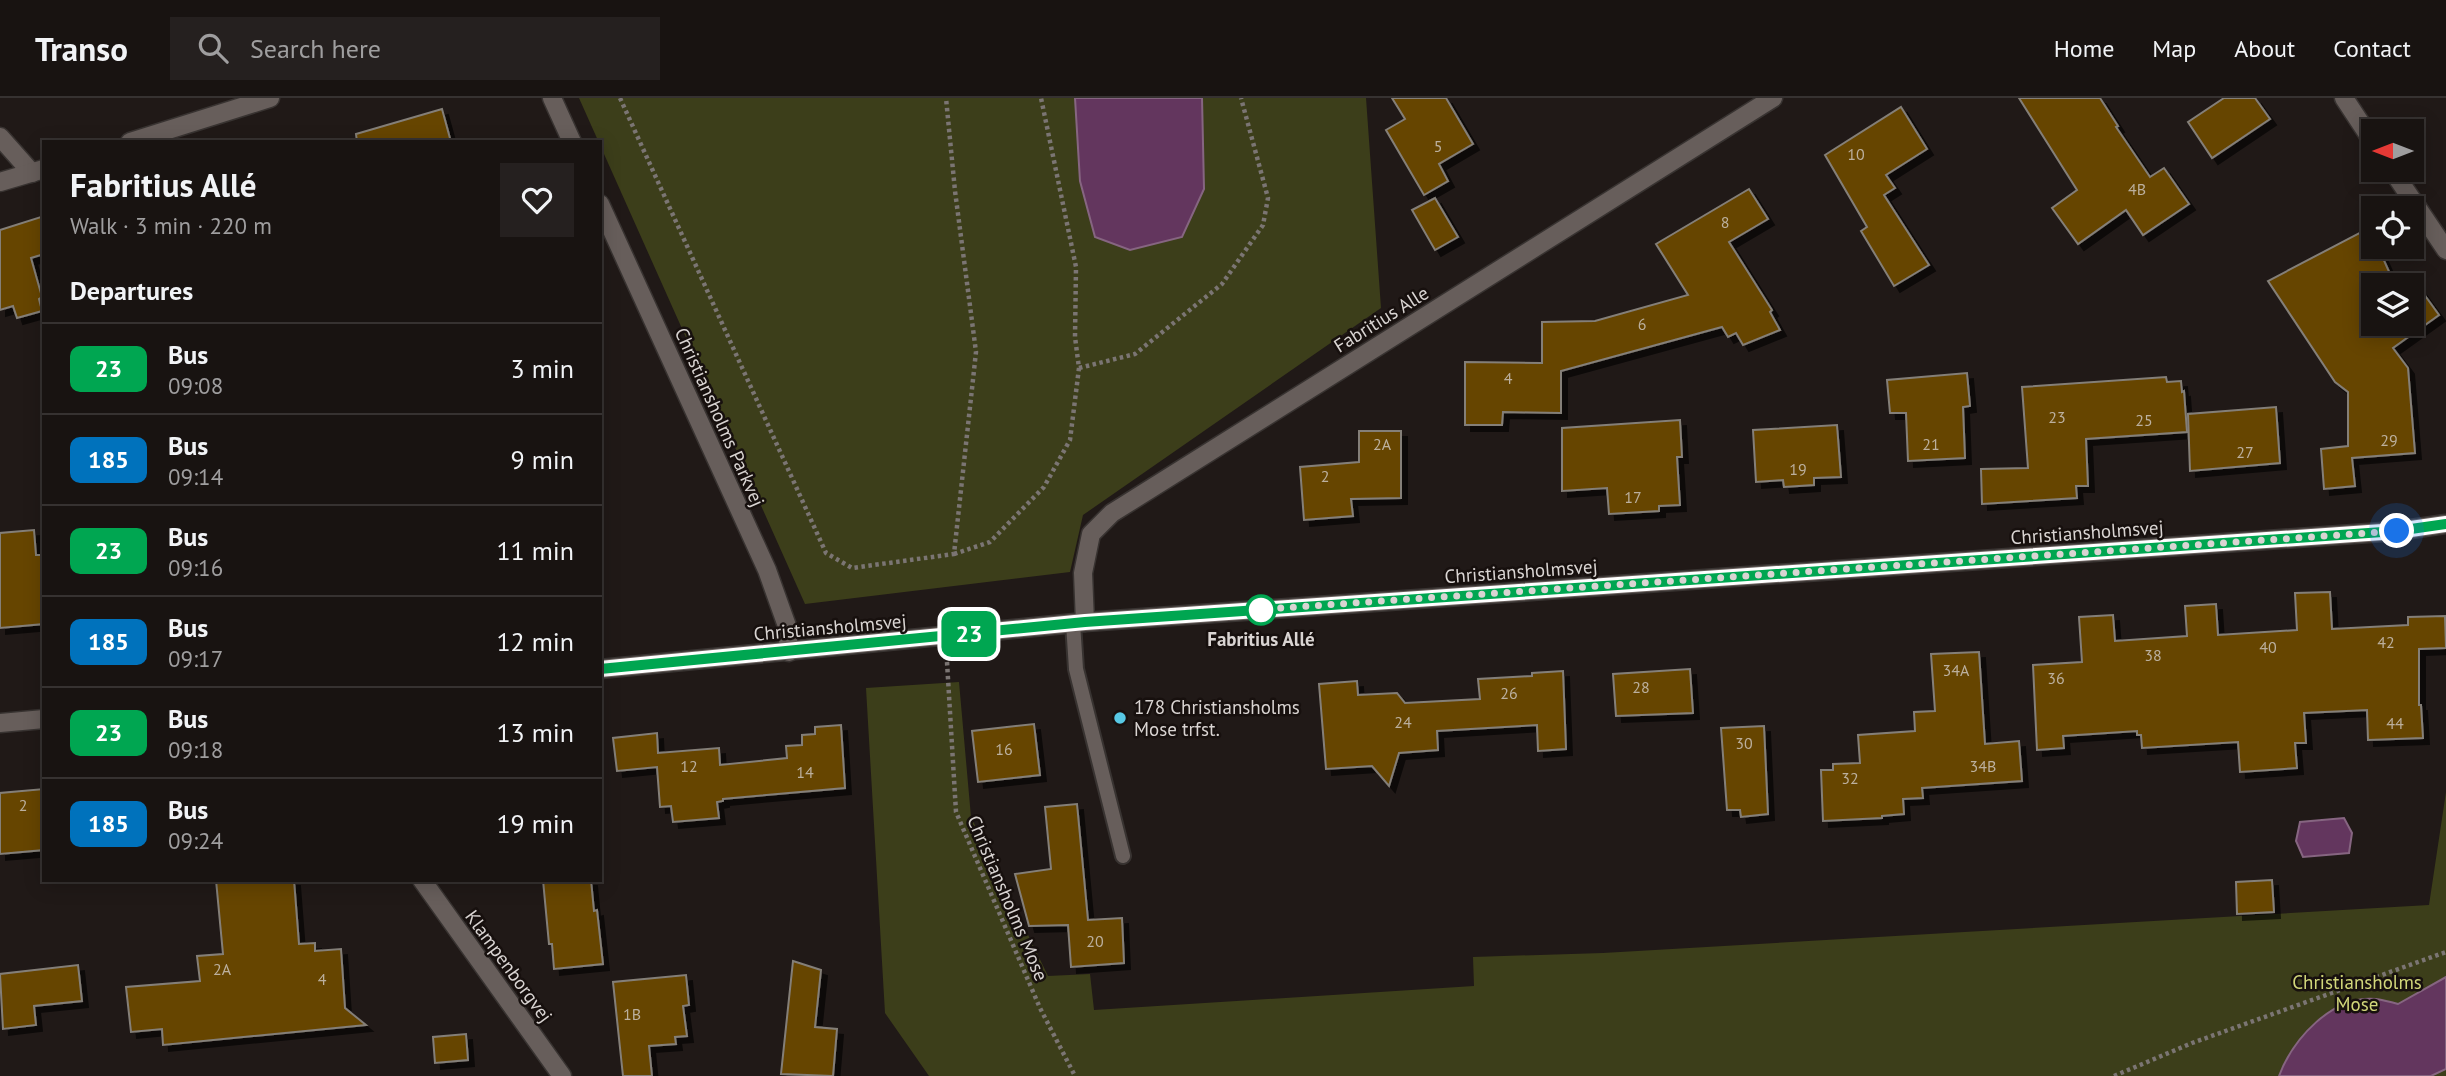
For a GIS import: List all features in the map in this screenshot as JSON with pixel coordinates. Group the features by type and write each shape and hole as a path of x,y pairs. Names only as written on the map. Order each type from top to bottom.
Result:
{"street":[{"path":"136,140 270,98"},
{"path":"552,98 571,140"},
{"name":"Fabritius Alle","path":"1079,623 1083,573 1091,534 1112,513 1773,98"},
{"path":"2344,98 2361,124"},
{"path":"0,137 38,171"},
{"path":"0,182 38,171"},
{"path":"2400,182 2446,250"},
{"name":"Christiansholms Parkvej","path":"602,208 766,570 787,626 789,652"},
{"name":"Christiansholmsvej","path":"602,669 1079,623 2397,531 2446,524"},
{"path":"0,723 42,719"},
{"name":"Klampenborgvej","path":"423,882 562,1076"}],"lane":[{"path":"1079,623 1076,669 1123,856"}],"path":[{"path":"620,98 826,553 852,568 954,554 990,542 1044,488 1070,440 1079,368 1074,337 1076,267 1041,98"},
{"path":"946,98 976,352 954,554"},
{"path":"1079,368 1135,354 1223,284 1263,225 1268,198 1241,98"},
{"name":"Christiansholms Mose","path":"945,637 956,812 1040,1008 1075,1076"},
{"path":"2114,1076 2205,1039 2446,952"}],"green space":[{"path":"579,98 1366,98 1381,308 1083,515 1070,572 805,604 602,149 602,140 598,140"},
{"name":"Christiansholms Mose","path":"959,682 971,817 1048,976 1090,974 1094,1010 1474,986 1473,957 1603,953 2429,905 2446,792 2446,1076 929,1076 885,1013 866,688"}],"shaded area":[{"path":"1075,98 1202,98 1204,189 1182,237 1130,250 1095,237 1080,181"},
{"path":"2344,818 2352,833 2349,853 2303,857 2296,841 2300,822"},
{"path":"2446,977 2446,1069 2431,1076 2279,1076 2304,1034 2330,1012 2344,1004 2360,1000 2376,999 2398,1004"}],"building":[{"path":"1392,98 1446,98 1473,144 1439,164 1448,181 1424,195 1386,130 1405,119"},
{"path":"2019,98 2100,98 2150,177 2164,168 2189,204 2143,235 2126,210 2078,244 2052,208 2077,190"},
{"path":"2224,98 2255,98 2270,119 2212,158 2188,122"},
{"path":"1901,107 1927,149 1886,175 1895,188 1884,195 1929,265 1894,286 1861,231 1867,227 1825,155"},
{"path":"442,109 450,140 357,140 356,134"},
{"path":"1749,189 1768,219 1729,242 1772,310 1770,312 1780,330 1743,345 1736,333 1728,337 1722,327 1561,371 1561,413 1503,412 1502,425 1465,425 1465,362 1542,363 1542,322 1595,321 1688,295 1656,244"},
{"path":"1435,198 1458,237 1435,250 1412,210"},
{"path":"42,217 42,255 31,258 42,297 39,299 42,311 17,318 13,306 0,310 0,230"},
{"path":"2361,232 2361,259 2383,259 2390,273 2361,273 2361,336 2410,336 2393,348 2408,368 2415,453 2352,458 2355,486 2324,489 2321,449 2348,446 2348,392 2335,382 2268,281"},
{"path":"2424,294 2439,315 2424,326"},
{"path":"1967,373 1970,406 1963,407 1965,458 1908,461 1906,413 1890,413 1887,380"},
{"path":"2166,377 2167,382 2181,381 2187,432 2086,439 2088,486 2076,486 2077,498 1982,504 1981,469 2028,468 2022,387"},
{"path":"2276,407 2280,463 2190,471 2188,414"},
{"path":"1680,420 1682,457 1677,457 1680,505 1659,506 1659,511 1609,514 1607,488 1562,491 1562,428"},
{"path":"1837,425 1841,477 1814,478 1814,485 1784,487 1783,480 1756,482 1753,430"},
{"path":"1359,431 1401,431 1401,498 1351,499 1353,516 1304,520 1300,467 1359,462"},
{"path":"34,530 36,555 42,555 42,624 0,628 0,533"},
{"path":"2330,592 2332,629 2408,625 2408,617 2445,616 2446,648 2419,649 2419,705 2423,738 2368,740 2367,710 2304,713 2306,743 2295,743 2297,768 2240,772 2238,742 2142,748 2141,735 2137,735 2137,731 2063,736 2064,748 2037,750 2033,665 2082,662 2079,617 2113,615 2115,641 2187,636 2185,606 2216,604 2218,635 2297,630 2295,593"},
{"path":"1979,652 1985,744 2019,741 2022,781 1922,788 1923,798 1903,799 1904,814 1823,821 1821,770 1833,770 1833,764 1860,763 1858,735 1915,731 1914,712 1935,711 1931,654"},
{"path":"1690,669 1693,713 1616,716 1613,674"},
{"path":"1563,671 1566,749 1538,751 1537,725 1437,731 1438,750 1399,753 1389,786 1372,766 1326,769 1319,684 1357,681 1358,695 1397,693 1405,703 1480,699 1478,679"},
{"path":"1034,724 1040,775 978,782 972,731"},
{"path":"841,725 845,788 723,799 717,802 719,818 673,822 671,806 660,807 657,767 617,771 613,738 657,733 658,753 719,748 720,765 787,758 786,746 802,745 802,735 815,734 815,727"},
{"path":"1764,726 1768,814 1741,817 1740,810 1727,810 1721,728"},
{"path":"42,789 42,850 0,854 0,793"},
{"path":"1077,804 1088,920 1122,918 1124,963 1071,967 1068,925 1029,926 1015,874 1051,869 1045,807"},
{"path":"2272,880 2274,912 2237,914 2236,882"},
{"path":"216,882 294,882 299,944 315,943 315,951 341,949 345,1008 366,1025 163,1045 162,1029 131,1032 126,987 200,981 197,956 223,954"},
{"path":"543,882 591,882 603,964 554,969 552,944 549,944"},
{"path":"793,961 821,970 815,1027 837,1029 833,1076 781,1074"},
{"path":"78,965 82,1001 34,1006 36,1025 3,1029 0,974"},
{"path":"686,975 689,1005 683,1006 687,1036 675,1037 676,1044 649,1046 652,1076 623,1076 613,982"},
{"path":"466,1034 468,1060 435,1063 433,1037"}],"bus line":[{"name":"23","path":"602,669 1085,622 2397,531 2446,524"}],"place":[{"name":"Fabritius Allé","path":"1261,610"},
{"name":"178 Christiansholms Mose trfst.","path":"1120,718"}],"route":[{"path":"1261,610 1252,610 2397,531"}]}
